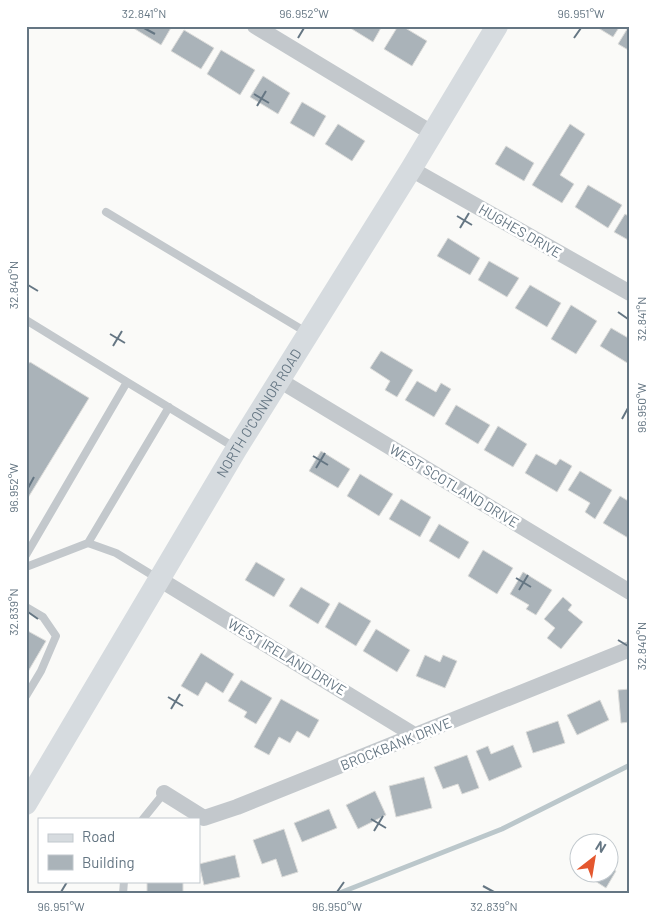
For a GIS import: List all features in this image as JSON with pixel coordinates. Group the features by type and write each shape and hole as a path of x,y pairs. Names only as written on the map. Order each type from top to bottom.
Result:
{"main road":[{"name":"NORTH O'CONNOR ROAD","path":"28,796 237,448 411,169 496,26"}],"street":[{"path":"254,26 432,133"},
{"name":"HUGHES DRIVE","path":"411,169 630,293"},
{"name":"WEST SCOTLAND DRIVE","path":"279,380 630,592"},
{"name":"WEST IRELAND DRIVE","path":"159,579 416,736"},
{"name":"BROCKBANK DRIVE","path":"164,793 204,818 237,807 416,736 630,649"}],"lane":[{"path":"106,212 308,333"},
{"path":"26,320 237,448"},
{"path":"26,555 126,382"},
{"path":"26,567 88,543 169,407"},
{"path":"88,543 116,553 159,579"},
{"path":"26,607 43,617 56,636 41,671 26,696"},
{"path":"144,818 164,793"}],"building":[{"path":"130,26 172,26 161,45"},
{"path":"347,26 382,26 373,42"},
{"path":"398,26 402,26 427,41 412,66 384,49"},
{"path":"595,26 620,26 613,37"},
{"path":"630,26 630,51 618,44"},
{"path":"184,30 214,48 201,69 171,51"},
{"path":"221,50 255,70 240,95 207,74"},
{"path":"263,76 290,93 278,114 250,97"},
{"path":"302,102 326,116 314,137 290,123"},
{"path":"338,124 365,141 352,161 325,144"},
{"path":"570,124 585,134 560,175 574,184 562,203 532,185"},
{"path":"506,146 534,163 524,181 495,164"},
{"path":"588,185 622,205 608,228 575,207"},
{"path":"625,214 630,217 630,241 614,232"},
{"path":"448,238 480,258 470,275 437,256"},
{"path":"489,261 519,278 507,297 478,280"},
{"path":"530,285 561,303 547,327 515,308"},
{"path":"571,305 597,321 576,354 551,339"},
{"path":"611,328 630,339 629,364 600,346"},
{"path":"381,351 413,370 397,397 385,390 390,381 370,368"},
{"path":"30,362 89,398 26,501 26,367"},
{"path":"417,381 436,392 441,383 451,389 434,417 405,400"},
{"path":"456,405 490,425 478,444 445,424"},
{"path":"498,426 527,444 513,467 484,450"},
{"path":"321,451 350,469 338,488 309,471"},
{"path":"536,454 556,465 560,459 572,466 557,492 525,473"},
{"path":"580,471 612,490 595,519 585,512 590,503 568,490"},
{"path":"360,474 393,494 379,516 347,496"},
{"path":"620,496 630,502 630,539 603,523"},
{"path":"401,499 431,517 420,537 389,519"},
{"path":"439,524 469,542 459,559 429,541"},
{"path":"483,550 513,568 497,594 468,576"},
{"path":"256,562 285,579 274,597 245,580"},
{"path":"523,572 552,590 536,615 526,609 529,605 510,594"},
{"path":"301,587 330,604 318,624 289,606"},
{"path":"563,597 572,605 568,610 583,622 561,649 547,638 555,628 544,619"},
{"path":"339,602 371,621 356,646 325,627"},
{"path":"376,629 410,650 397,672 363,651"},
{"path":"26,630 46,641 26,675"},
{"path":"201,653 234,674 223,693 206,682 198,696 181,686"},
{"path":"425,655 440,662 443,655 457,661 445,688 416,676"},
{"path":"241,680 272,698 256,724 244,717 247,712 228,701"},
{"path":"630,689 630,722 621,723 618,690"},
{"path":"281,699 319,720 309,738 297,731 290,743 279,737 269,755 254,747"},
{"path":"600,700 609,720 577,735 567,715"},
{"path":"558,721 565,743 533,753 526,732"},
{"path":"513,745 522,767 489,781 476,751 488,746 491,754"},
{"path":"467,755 479,788 462,794 458,784 443,789 434,767"},
{"path":"424,777 432,808 396,817 389,786"},
{"path":"375,791 386,815 358,829 346,805"},
{"path":"329,809 337,828 302,842 294,823"},
{"path":"284,829 298,872 282,877 276,859 262,864 253,840"},
{"path":"235,855 240,877 204,885 200,864"},
{"path":"147,882 183,882 183,893 147,894"},
{"path":"597,882 610,882 606,888"}],"waterway":[{"path":"337,894 502,829 630,765"}]}
